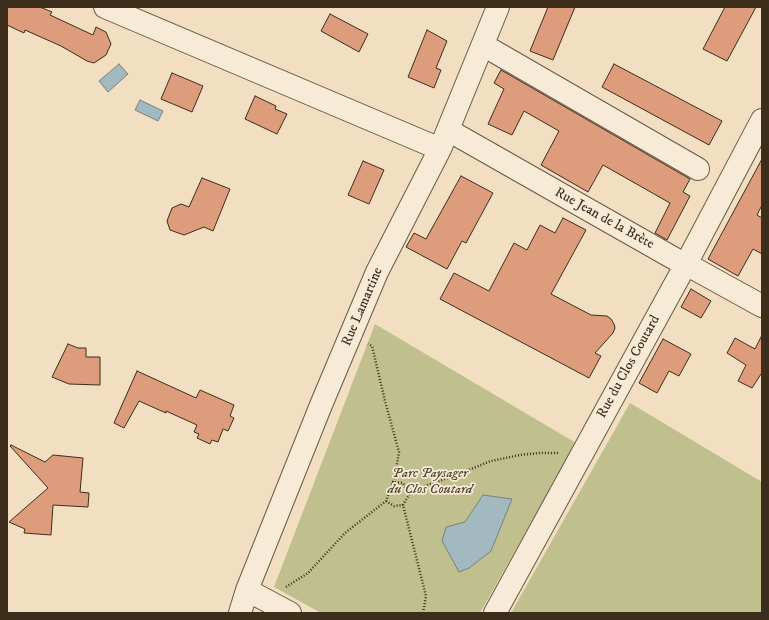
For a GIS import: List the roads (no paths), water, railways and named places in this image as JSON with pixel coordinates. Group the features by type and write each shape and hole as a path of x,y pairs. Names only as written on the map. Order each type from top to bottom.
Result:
{"street":[{"name":"Rue Jean de la Brète","path":"105,7 444,140 686,264 762,306"},
{"name":"Rue Lamartine","path":"240,613 247,590 377,272 444,140 498,7"},
{"path":"482,45 698,169"},
{"name":"Rue du Clos Coutard","path":"497,612 686,264 762,120"},
{"path":"247,590 284,609"}],"water":[{"path":"119,64 128,74 108,92 99,81"},
{"path":"140,100 163,111 158,121 135,110"},
{"path":"483,495 512,499 491,551 469,568 459,572 442,541 446,527 465,522"}],"park label":[{"name":"Parc Paysager du Clos Coutard","path":"430,482"}]}
